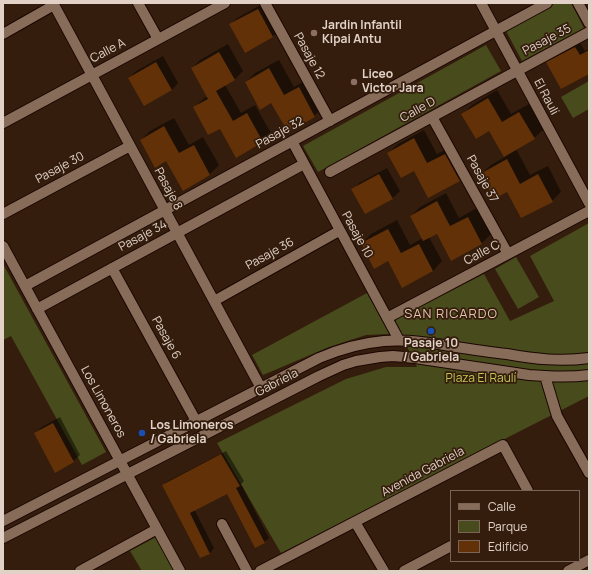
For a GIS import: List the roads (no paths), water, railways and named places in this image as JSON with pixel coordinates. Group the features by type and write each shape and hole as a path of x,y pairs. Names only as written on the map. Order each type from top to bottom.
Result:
{"street":[{"path":"138,3 158,39"},
{"name":"Pasaje 12","path":"265,3 330,121"},
{"name":"El Raulí","path":"481,3 589,202"},
{"name":"Pasaje 32","path":"25,286 547,3"},
{"path":"578,3 589,23"},
{"path":"3,34 53,4"},
{"name":"Pasaje 8","path":"53,4 261,388"},
{"name":"Calle A","path":"3,123 222,4"},
{"name":"Pasaje 35","path":"517,70 589,32"},
{"name":"Calle D","path":"330,172 517,70"},
{"name":"Pasaje 37","path":"432,117 508,254"},
{"name":"Pasaje 10","path":"292,141 339,231 399,340"},
{"name":"Pasaje 30","path":"3,214 130,146"},
{"name":"Pasaje 34","path":"37,309 304,164"},
{"name":"Calle C","path":"388,318 589,211"},
{"name":"Pasaje 36","path":"214,301 339,231"},
{"name":"Los Limoneros","path":"3,247 180,571"},
{"name":"Pasaje 6","path":"112,268 196,421"},
{"name":"Gabriela","path":"3,521 319,358 357,345 399,340 550,360 564,361 589,358"},
{"name":"Gabriela","path":"3,538 325,373 356,361 380,357 405,357 545,376 576,377 589,375"},
{"path":"545,376 557,416 589,473"},
{"name":"Avenida Gabriela","path":"260,571 503,445 527,490"},
{"path":"355,522 384,571"},
{"path":"222,524 247,571"},
{"path":"80,571 157,529"},
{"path":"404,571 450,547"},
{"path":"569,568 589,560"}],"place":[{"name":"Jardin Infantil Kipai Antu","path":"314,33"},
{"name":"Liceo Victor Jara","path":"354,82"},
{"name":"Pasaje 10 / Gabriela","path":"431,331"},
{"name":"Los Limoneros / Gabriela","path":"142,433"}],"district":[{"name":"SAN RICARDO","path":"451,314"}],"park label":[{"name":"Plaza El Raulí","path":"481,379"}]}
